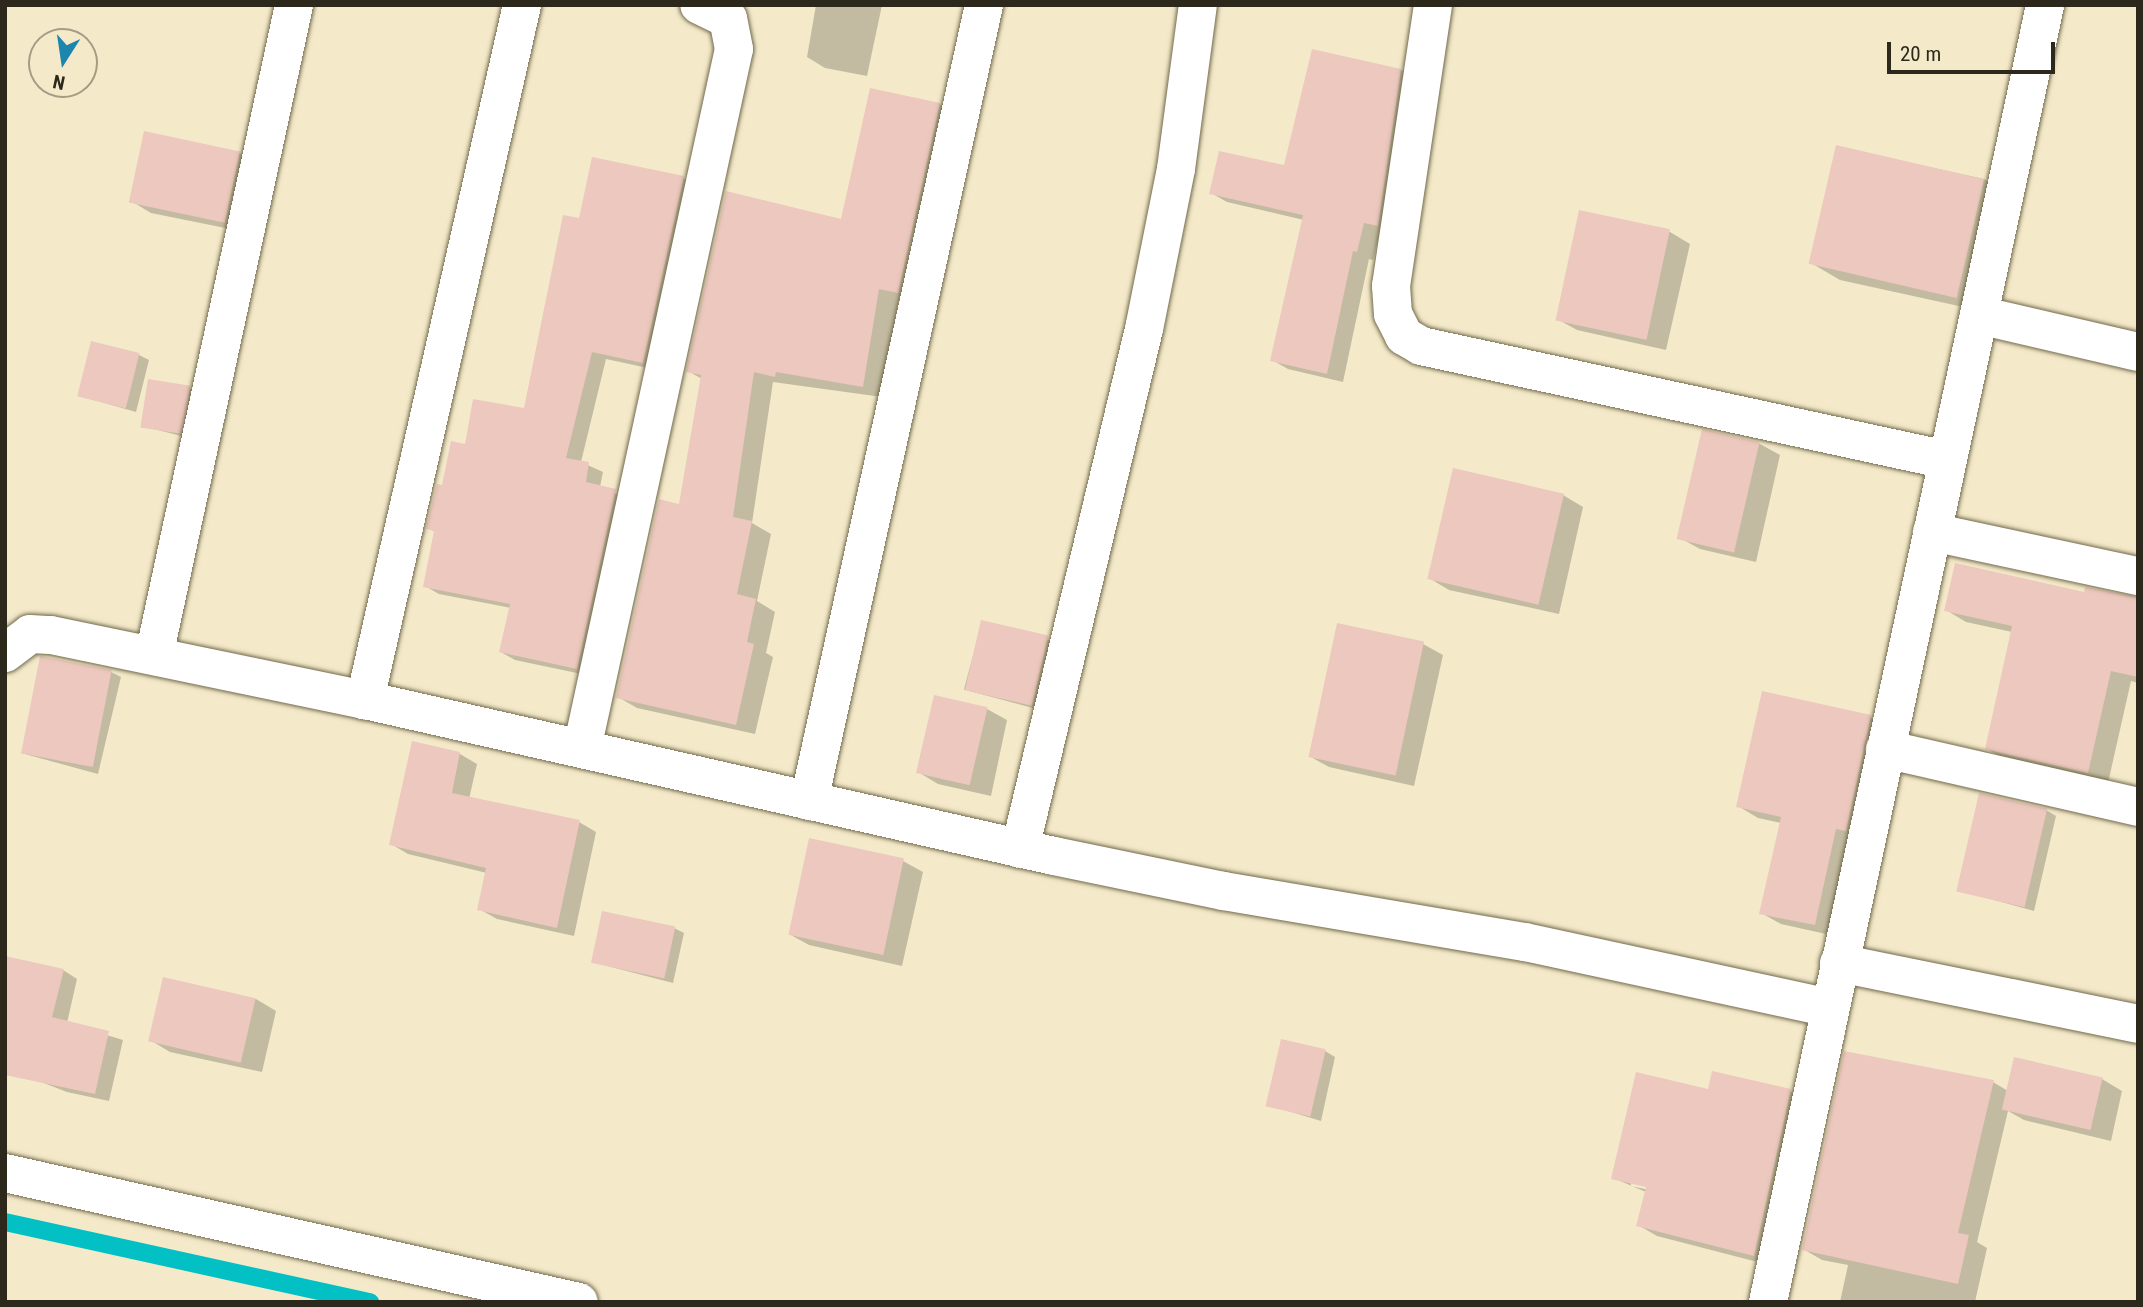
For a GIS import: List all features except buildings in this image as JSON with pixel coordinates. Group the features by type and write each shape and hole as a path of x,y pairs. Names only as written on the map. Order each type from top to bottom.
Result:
{"street":[{"path":"155,656 294,5"},
{"path":"365,700 522,5"},
{"path":"582,749 734,50 728,19 699,5"},
{"path":"809,801 984,5"},
{"path":"1020,849 1144,329 1176,169 1198,5"},
{"path":"1433,5 1391,286 1393,314 1404,336 1421,346 1947,460"},
{"path":"1768,1302 2045,5"},
{"path":"1979,315 2138,352"},
{"path":"1932,532 2138,576"},
{"path":"5,653 30,634 155,656 365,700 1020,849 1223,891 1525,942 1829,1008"},
{"path":"1885,749 2138,807"},
{"path":"1839,963 2138,1024"},
{"path":"5,1173 579,1302"}],"waterway":[{"path":"5,1222 370,1302"}]}
